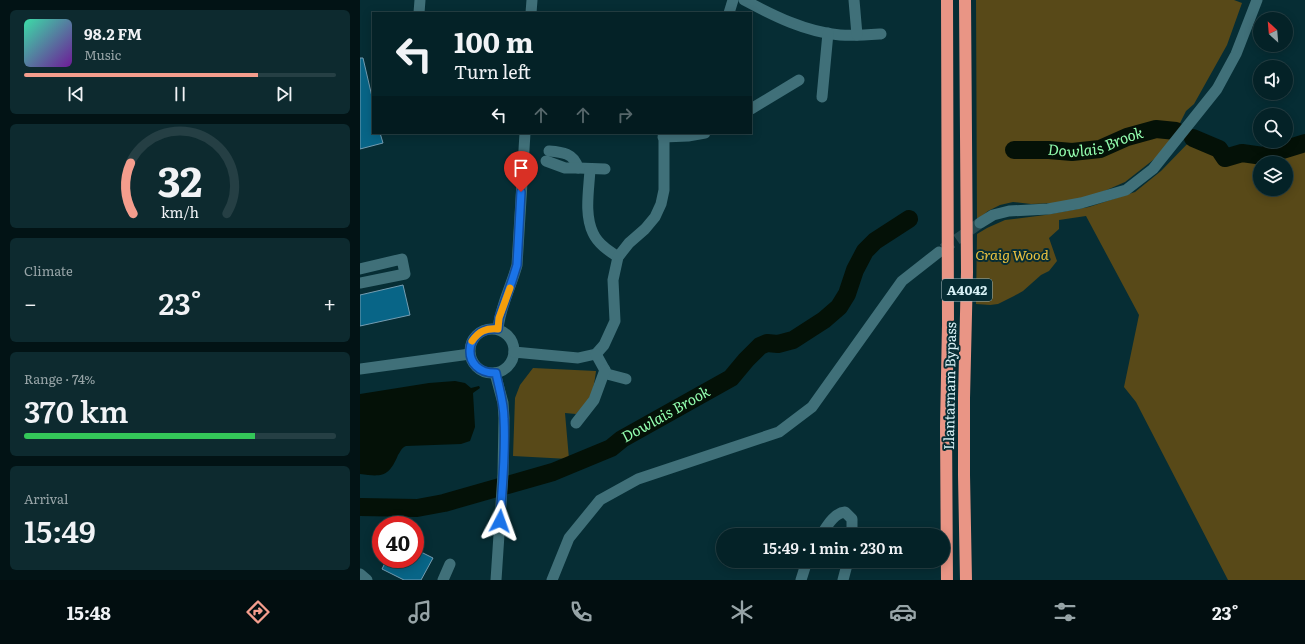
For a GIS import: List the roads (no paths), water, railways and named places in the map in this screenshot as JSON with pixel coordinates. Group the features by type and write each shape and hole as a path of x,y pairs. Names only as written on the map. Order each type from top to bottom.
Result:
{"highway":[{"name":"Llantarnam Bypass","path":"947,580 946,426 948,326 948,0"},
{"name":"Llantarnam Bypass","path":"965,0 967,272 964,398 964,535 966,580"}],"street":[{"path":"419,12 420,0"},
{"path":"531,12 532,0"},
{"path":"729,12 734,0"},
{"path":"744,0 793,23 815,31 840,35 881,34"},
{"path":"854,0 857,35"},
{"path":"980,223 993,215 1009,211 1048,209 1081,203 1126,190 1153,169 1217,89 1236,54 1257,0"},
{"path":"822,97 828,32"},
{"path":"752,108 799,80"},
{"path":"498,329 499,318 517,265 524,134"},
{"path":"514,352 578,358 596,354 604,345 615,321 613,280 618,257 628,243 645,229 655,217 661,204 664,190 664,135 688,136 699,134"},
{"path":"547,156 558,152 569,155 576,161 578,168 605,169"},
{"path":"590,169 589,218 594,234 603,246 618,257"},
{"path":"552,580 569,538 600,500 638,479 779,432 812,407 902,281 939,252"},
{"path":"360,270 402,259 405,274 360,281"},
{"path":"498,329 510,338 513,344 514,352 510,363 506,368 496,373 488,373 482,371 472,361 470,347 472,340 483,330 498,329"},
{"path":"360,369 470,354"},
{"path":"596,354 607,374 626,379"},
{"path":"576,422 594,400 605,370"},
{"path":"496,373 503,403 504,418 503,474 496,580"},
{"path":"826,528 833,518 840,513 845,512 852,519 852,528"},
{"path":"443,580 450,564"},
{"path":"801,580 805,568"},
{"path":"843,580 846,568"},
{"path":"360,574 367,580"}],"waterway":[{"name":"Dowlais Brook","path":"1014,150 1049,150 1072,152 1100,149 1127,137 1156,129 1176,131"},
{"name":"Dowlais Brook","path":"1193,138 1219,149 1225,158 1242,153 1263,156 1305,143"},
{"name":"Dowlais Brook","path":"360,507 417,508 444,503 553,472 611,448 622,439 731,378 760,346 767,343 778,344 793,340 824,320 839,307 847,294 855,270 865,251 875,241 909,219"}],"tunnel":[{"path":"943,249 980,223"}],"park label":[{"name":"Graig Wood","path":"1012,255"}]}
